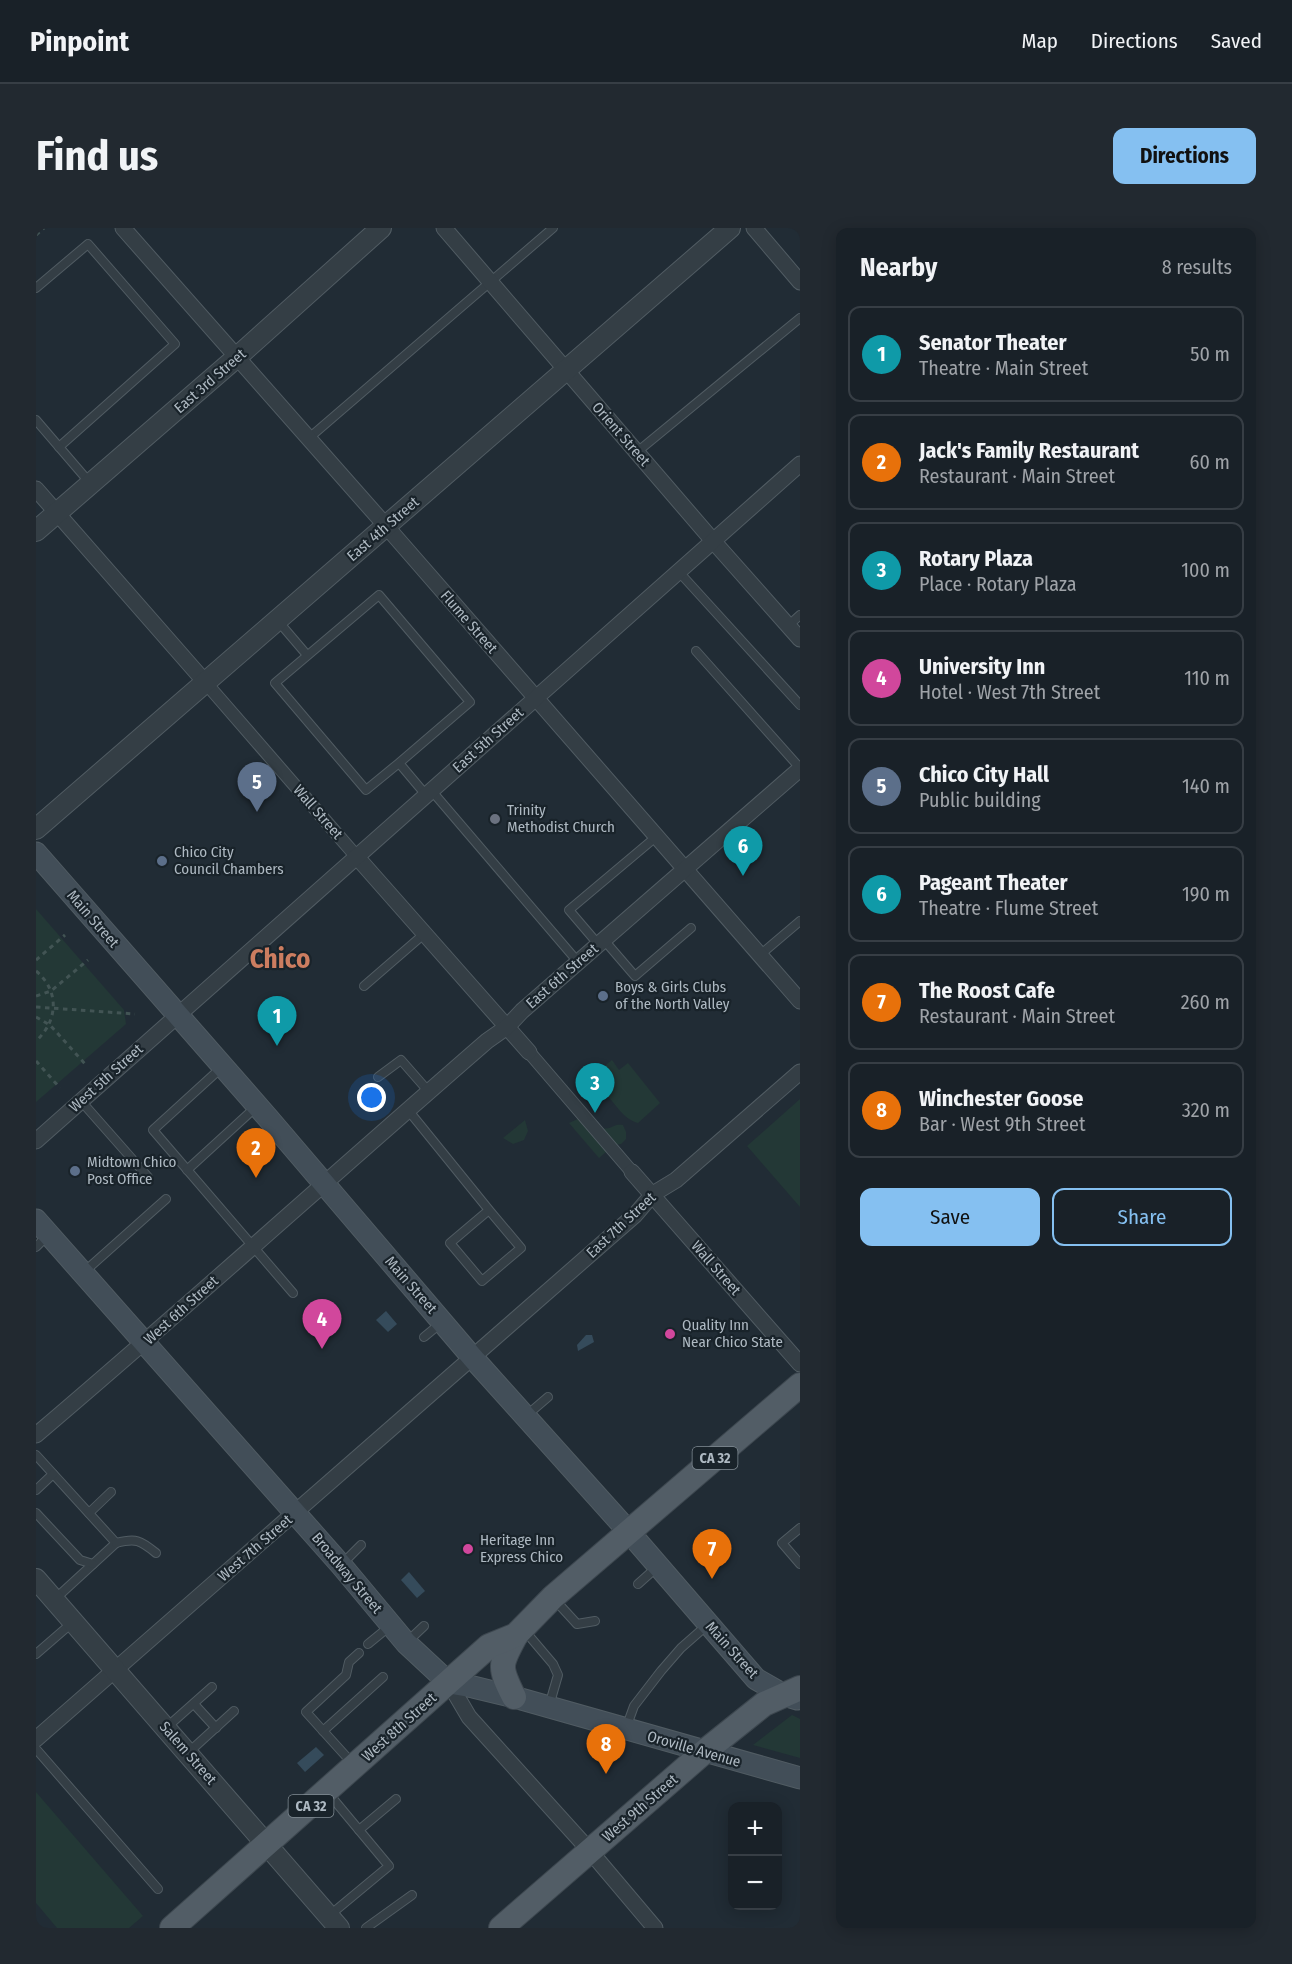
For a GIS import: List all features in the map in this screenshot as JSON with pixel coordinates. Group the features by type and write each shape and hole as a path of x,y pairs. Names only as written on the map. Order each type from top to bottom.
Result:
{"main road":[{"name":"Main Street","path":"36,854 324,1183 472,1357 629,1532 756,1679 795,1694"},
{"name":"Broadway Street","path":"40,1234 84,1273 341,1565 406,1643 449,1683"},
{"name":"CA 32","path":"629,1532 800,1384"},
{"name":"West 8th Street","path":"172,1928 356,1767 489,1646 519,1631 629,1532"},
{"path":"514,1697 504,1678 502,1663 519,1631"},
{"name":"Oroville Avenue","path":"449,1683 514,1697 800,1778"},
{"name":"West 9th Street","path":"501,1928 704,1752 764,1704 795,1694"}],"street":[{"name":"Flume Street","path":"109,228 136,244"},
{"name":"Flume Street","path":"123,228 387,526 800,1001"},
{"name":"East 3rd Street","path":"36,531 237,357 381,228"},
{"name":"Orient Street","path":"444,228 714,542 794,620 800,639"},
{"name":"East 4th Street","path":"36,829 730,228"},
{"path":"754,228 800,282"},
{"name":"East 5th Street","path":"176,1015 800,464"},
{"name":"Wall Street","path":"36,489 529,1052"},
{"name":"East 6th Street","path":"324,1183 487,1041 507,1027 522,1011 800,769"},
{"name":"West 5th Street","path":"36,1141 176,1015"},
{"path":"529,1052 632,1172"},
{"name":"East 7th Street","path":"472,1357 635,1215 653,1194 676,1180 800,1072"},
{"name":"Wall Street","path":"632,1172 800,1364"},
{"name":"West 6th Street","path":"37,1432 144,1343 324,1183"},
{"name":"West 7th Street","path":"36,1739 472,1357"},
{"name":"Salem Street","path":"36,1580 334,1922"},
{"name":"Broadway Street","path":"449,1683 469,1717 590,1851 655,1928"},
{"path":"776,1772 800,1771"}],"lane":[{"path":"309,438 553,228"},
{"path":"36,288 88,244 175,344 59,447"},
{"path":"637,452 800,318"},
{"path":"36,420 90,484"},
{"path":"679,572 800,705"},
{"path":"379,595 471,702 399,763 366,790 275,683 379,595"},
{"path":"277,620 307,656"},
{"path":"696,651 800,769"},
{"path":"399,763 429,793 578,962"},
{"path":"657,836 569,910 635,976 691,928"},
{"path":"760,955 800,921"},
{"path":"364,986 424,934"},
{"path":"378,1077 401,1060 429,1092"},
{"path":"223,1067 153,1130 293,1293"},
{"path":"81,1101 148,1177"},
{"path":"187,1170 257,1106"},
{"path":"408,1110 521,1248 482,1281 450,1243 489,1210"},
{"path":"84,1273 166,1199"},
{"path":"424,1337 442,1321"},
{"path":"526,1416 548,1397"},
{"path":"36,1455 116,1543"},
{"path":"36,1490 53,1474"},
{"path":"89,1513 111,1492"},
{"path":"36,1513 80,1560 93,1564"},
{"path":"800,1528 782,1543 800,1564"},
{"path":"54,1600 116,1543 126,1540 141,1541 156,1553"},
{"path":"341,1565 361,1545"},
{"path":"638,1584 658,1566"},
{"path":"553,1598 577,1624 595,1621"},
{"path":"36,1654 73,1622"},
{"path":"625,1730 634,1706 661,1671 681,1648 709,1624"},
{"path":"369,1644 391,1625"},
{"path":"406,1643 424,1626"},
{"path":"519,1631 553,1664 558,1676 548,1707"},
{"path":"356,1767 306,1712 346,1675 349,1662 359,1653"},
{"path":"323,1731 383,1677"},
{"path":"166,1728 212,1687"},
{"path":"194,1704 216,1728"},
{"path":"188,1753 234,1711"},
{"path":"36,1749 158,1889"},
{"path":"327,1792 389,1866 334,1922"},
{"path":"359,1830 396,1799"},
{"path":"366,1928 412,1895"}],"path":[{"path":"36,235 44,228"},
{"path":"36,960 65,935"},
{"path":"36,996 51,991 88,960"},
{"path":"36,971 46,981 51,991 54,1009 50,1025 36,1041"},
{"path":"36,1007 135,1014"},
{"path":"36,1017 50,1025 86,1065"},
{"path":"36,1061 60,1088"}],"green space":[{"path":"36,909 124,1010 126,1024 36,1102"},
{"path":"612,1060 619,1070 628,1063 660,1103 638,1123 623,1114 605,1094 608,1090 606,1083 600,1080 595,1082 591,1077"},
{"path":"800,1099 800,1207 747,1146"},
{"path":"582,1117 605,1129 623,1125 626,1139 621,1144 614,1145 599,1158 569,1123"},
{"path":"525,1120 528,1131 524,1140 513,1144 503,1138"},
{"path":"792,1715 800,1719 800,1758 753,1745"},
{"path":"36,1792 143,1916 129,1928 57,1928 36,1903"}],"water":[{"path":"386,1311 397,1324 388,1332 376,1320"},
{"path":"586,1335 592,1335 594,1342 578,1351 577,1345"},
{"path":"409,1572 425,1591 417,1598 401,1580"},
{"path":"316,1747 324,1755 305,1772 297,1763"}],"place":[{"name":"Chico City Hall","path":"257,812"},
{"name":"Trinity Methodist Church","path":"495,819"},
{"name":"Chico City Council Chambers","path":"162,861"},
{"name":"Pageant Theater","path":"743,876"},
{"name":"Boys & Girls Clubs of the North Valley","path":"603,996"},
{"name":"Senator Theater","path":"277,1046"},
{"name":"Rotary Plaza","path":"595,1113"},
{"name":"Midtown Chico Post Office","path":"75,1171"},
{"name":"Jack's Family Restaurant","path":"256,1178"},
{"name":"Quality Inn Near Chico State","path":"670,1334"},
{"name":"University Inn","path":"322,1349"},
{"name":"Heritage Inn Express Chico","path":"468,1549"},
{"name":"The Roost Cafe","path":"712,1579"},
{"name":"Winchester Goose","path":"606,1774"}],"district":[{"name":"Chico","path":"280,959"}]}
